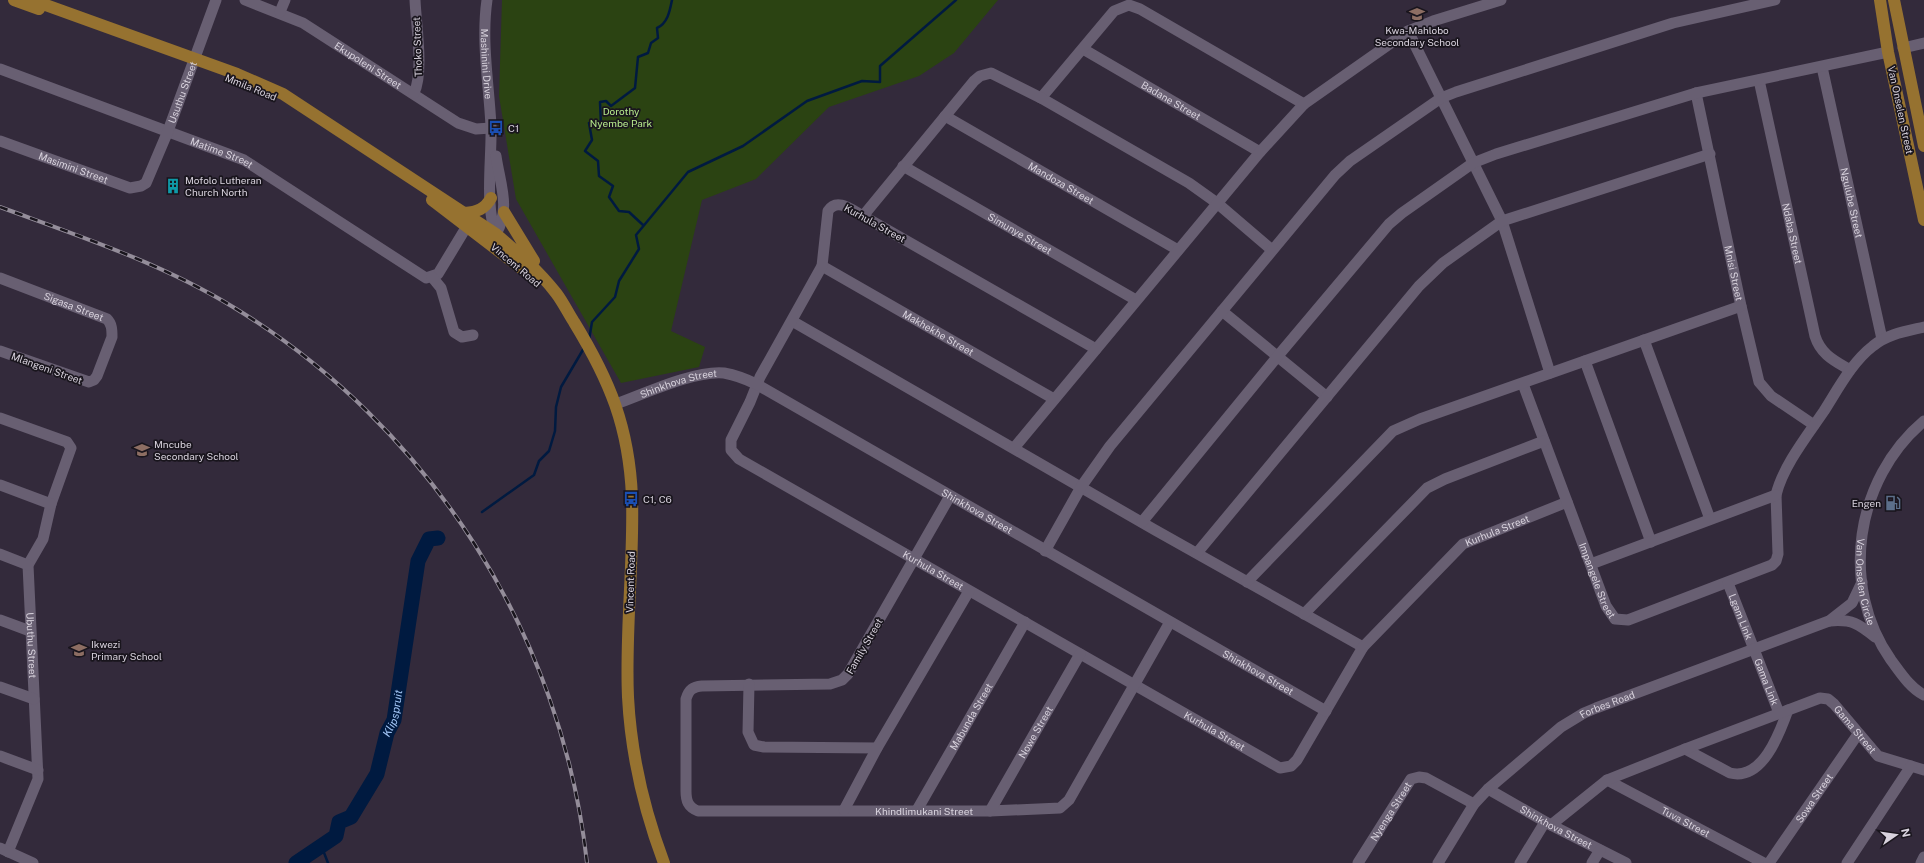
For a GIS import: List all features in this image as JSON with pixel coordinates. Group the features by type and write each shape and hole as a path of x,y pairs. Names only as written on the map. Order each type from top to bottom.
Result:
{"main road":[{"name":"Mmila Road","path":"14,0 283,94 496,234"},
{"name":"Mmila Road","path":"32,0 194,62"},
{"name":"Van Onselen Street","path":"1880,0 1888,52 1924,220"},
{"name":"Van Onselen Street","path":"1894,0 1924,146"},
{"name":"Mmila Road","path":"327,124 482,237"},
{"path":"465,213 480,210 486,206 491,198"},
{"path":"504,212 543,277"},
{"name":"Vincent Road","path":"496,234 543,277 557,294 601,368 616,404 626,444 632,497 628,659 628,696 632,738 649,819 664,863"},
{"name":"Vincent Road","path":"482,237 531,275 566,311"}],"street":[{"name":"Usuthu Street","path":"146,183 168,131 216,0"},
{"name":"Ekupoleni Street","path":"245,0 280,12 319,32 465,126 476,129 491,128"},
{"path":"280,12 285,0"},
{"name":"Thoko Street","path":"414,94 419,73 415,0"},
{"name":"Mashinini Drive","path":"487,0 486,37 491,128 491,198 496,234 501,244 531,275"},
{"path":"1014,448 1217,203 1260,152 1304,104 1408,31 1485,2 1501,0"},
{"path":"1045,550 1081,487 1110,446 1335,175 1350,161 1441,98 1467,88 1673,23 1775,0"},
{"path":"1041,98 1114,11 1124,3 1140,9 1304,104"},
{"path":"1408,31 1502,221 1550,373"},
{"path":"1903,48 1924,43"},
{"name":"Badane Street","path":"1083,49 1260,152"},
{"path":"1142,522 1277,357 1389,224 1402,213 1473,163 1496,154 1696,93 1888,52"},
{"name":"Ngulube Street","path":"1822,67 1882,339"},
{"name":"Matime Street","path":"0,70 244,160 426,278 432,277"},
{"path":"863,216 974,81 985,74 996,74 1041,98 1189,183 1217,203 1272,250"},
{"name":"Ndaba Street","path":"1759,80 1816,340 1824,354 1850,370"},
{"name":"Mnisi Street","path":"1696,93 1755,371 1761,386 1771,396 1814,425"},
{"name":"Mandoza Street","path":"945,116 1178,250"},
{"name":"Mashinini Drive","path":"491,128 504,212 502,224 496,234"},
{"name":"Masimini Street","path":"0,141 130,188 141,186 146,183"},
{"path":"1197,553 1432,272 1502,221 1710,154"},
{"name":"Simunye Street","path":"903,166 1136,300"},
{"name":"Kurhula Street","path":"1096,349 842,204 830,208 828,211 822,266 756,384 750,402 731,440 730,445 735,455 969,591 1280,768 1291,766 1297,760 1363,647 1463,544 1567,502"},
{"path":"467,226 438,274 432,277 441,288 454,332 462,337 474,335"},
{"path":"482,237 496,234"},
{"name":"Makhekhe Street","path":"822,266 1054,399"},
{"name":"Sigasa Street","path":"0,278 110,322 112,337 94,380"},
{"path":"1247,582 1393,431 1550,373 1741,306"},
{"path":"1222,311 1327,397"},
{"path":"792,321 1363,647"},
{"path":"1591,564 1776,495 1781,478 1850,370 1865,353 1882,339 1924,327"},
{"path":"1644,340 1710,519"},
{"name":"Mlangeni Street","path":"0,351 84,382 94,380"},
{"path":"1585,361 1651,542"},
{"name":"Shinkhova Street","path":"616,404 705,374 723,373 736,376 756,384 1326,710"},
{"name":"Impangele Street","path":"1523,384 1606,606 1615,619 1622,621 1636,618 1772,565 1776,561 1778,544 1776,495"},
{"path":"0,418 67,442 71,448 51,504 43,539 28,565 0,554"},
{"name":"Van Onselen Circle","path":"1924,421 1905,439 1894,453 1877,482 1870,499 1862,531 1862,582 1866,608 1878,640 1904,676 1924,695"},
{"path":"1304,614 1426,488 1544,441"},
{"path":"0,485 51,504"},
{"name":"Family Street","path":"689,691 692,688 702,686 749,684 830,684 842,680 848,674 950,496"},
{"name":"Ubuthu Street","path":"4,850 37,783 38,770 30,631 28,565"},
{"name":"Forbes Road","path":"1829,621 1852,603 1862,582"},
{"name":"Lgam Link","path":"1728,583 1754,649"},
{"path":"844,810 878,748 969,591"},
{"path":"0,620 30,631"},
{"name":"Forbes Road","path":"1438,863 1474,804 1488,789 1561,727 1584,713 1829,621 1843,620 1854,622 1878,640"},
{"name":"Mabunda Street","path":"917,810 1025,622"},
{"name":"Khindlimukani Street","path":"689,691 686,699 686,800 693,809 698,811 1055,810 1065,805 1170,622"},
{"name":"Gama Link","path":"1754,649 1783,712"},
{"name":"Nowe Street","path":"990,811 1080,654"},
{"path":"749,684 748,732 754,745 764,748 878,748"},
{"path":"0,687 34,699"},
{"name":"Gama Street","path":"1520,863 1548,823 1607,780 1685,748 1820,698 1828,699 1843,713 1858,734 1878,756 1924,770"},
{"path":"1685,748 1730,772 1736,774 1751,772 1757,767 1770,750 1783,712"},
{"name":"Sowa Street","path":"1769,863 1858,734"},
{"path":"0,756 38,770"},
{"path":"1847,863 1911,766"},
{"name":"Nyenga Street","path":"1358,863 1411,779 1419,777 1426,778 1474,804"},
{"name":"Tuva Street","path":"1607,780 1764,863"},
{"name":"Shinkhova Street","path":"1488,789 1548,823 1626,863"},
{"path":"4,850 33,863"},
{"path":"1592,863 1600,850"},
{"path":"1921,863 1924,857"}],"green space":[{"name":"Dorothy Nyembe Park","path":"502,0 998,0 954,53 919,76 829,107 756,179 702,200 671,331 705,347 699,367 621,383 516,199 499,96"}],"waterway":[{"path":"643,225 629,212 619,211 609,197 613,186 599,176 598,161 585,151 592,140 589,123 601,125 600,102 606,101 611,106 635,88 638,57 648,53 651,43 658,38 657,28 666,20 672,0"},
{"path":"589,340 592,322 615,297 619,281 639,249 636,235 688,172 743,146 807,101 862,81 880,82 880,66 956,0"},
{"path":"482,512 534,475 539,461 549,451 555,431 556,407 561,387 584,348"},
{"name":"Klipspruit","path":"296,863 336,836 339,822 351,817 377,774 387,733 394,720 418,561 429,539 438,538"},
{"path":"321,845 328,863"}],"railway":[{"path":"0,207 119,251 206,291 233,307 304,356 368,412 425,475 474,544 516,618 549,697 573,779 587,863"}],"place":[{"name":"Kwa-Mahlobo Secondary School","path":"1417,14"},
{"name":"C1","path":"496,128"},
{"name":"Mofolo Lutheran Church North","path":"173,186"},
{"name":"Mncube Secondary School","path":"142,450"},
{"name":"C1, C6","path":"631,499"},
{"name":"Engen","path":"1893,503"},
{"name":"Ikwezi Primary School","path":"79,650"}]}
